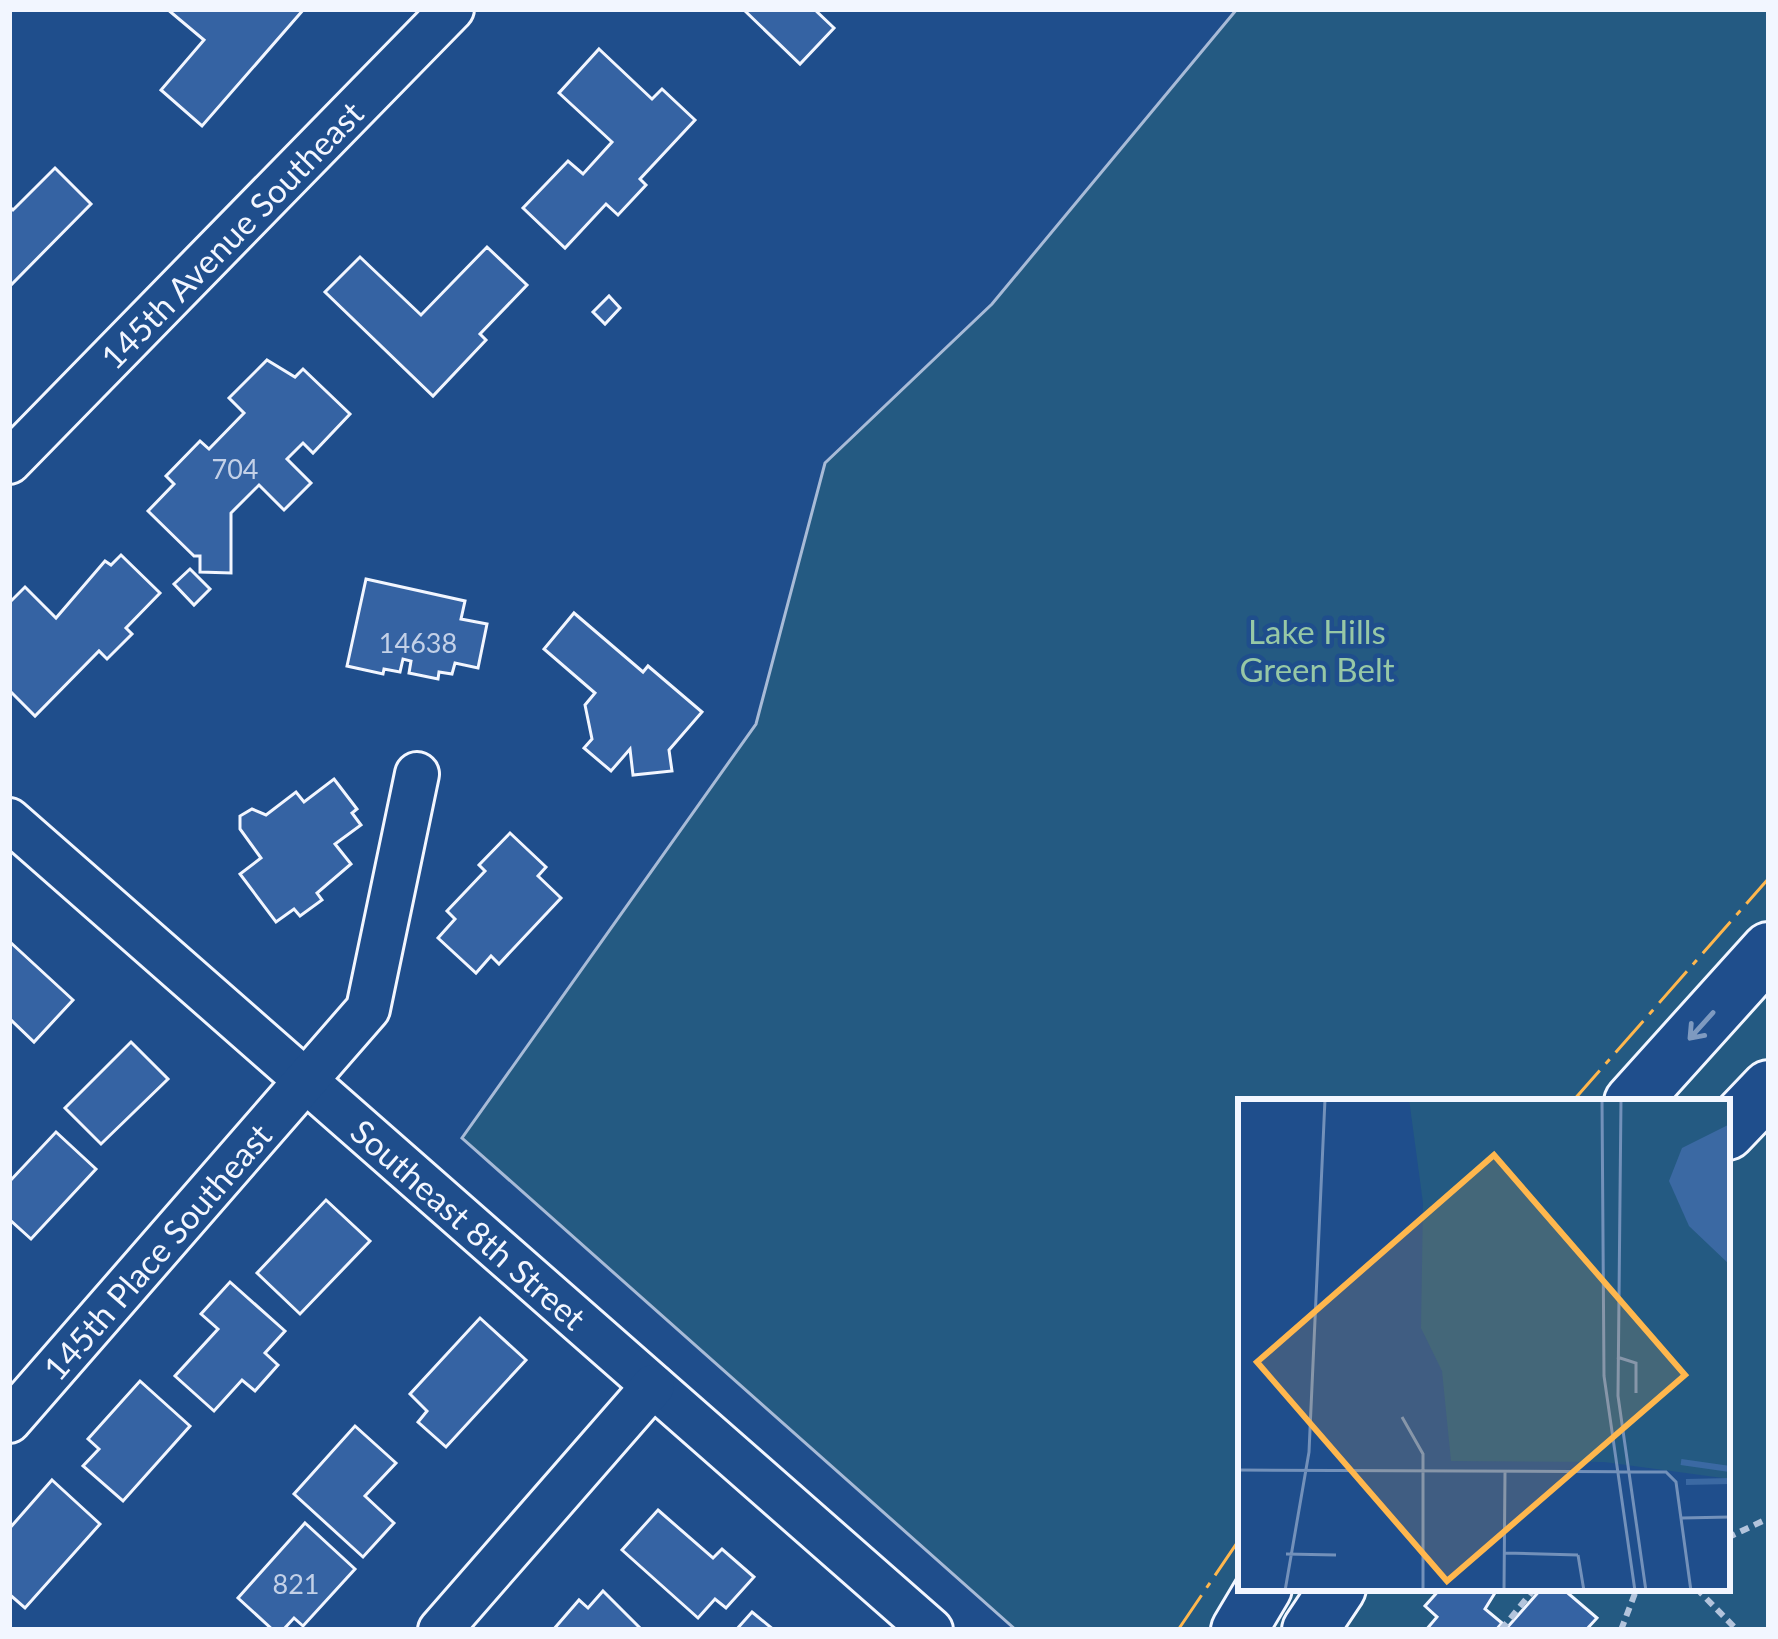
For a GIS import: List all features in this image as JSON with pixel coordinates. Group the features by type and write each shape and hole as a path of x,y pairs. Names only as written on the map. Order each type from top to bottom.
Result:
{"main road":[{"path":"1635,1099 1769,950"},
{"path":"1730,1129 1769,1088"},
{"path":"1239,1630 1262,1591"},
{"path":"1310,1630 1336,1591"}],"street":[{"name":"145th Avenue Southeast","path":"9,462 452,9"},
{"name":"145th Place Southeast","path":"9,1420 368,1009 417,774"},
{"name":"Southeast 8th Street","path":"9,820 931,1630"},
{"path":"440,1630 652,1386"}],"path":[{"path":"1730,1537 1769,1518"},
{"path":"1501,1630 1533,1591"},
{"path":"1621,1630 1636,1591"},
{"path":"1699,1591 1737,1630"}],"green space":[{"name":"Lake Hills Green Belt","path":"1237,9 1769,9 1769,1630 1016,1630 462,1138 756,724 825,463 992,304"}],"building":[{"path":"167,9 304,9 202,126 161,90 204,40"},
{"path":"743,9 814,9 834,28 800,64"},
{"path":"599,49 652,99 662,89 695,120 640,179 646,185 618,215 606,204 565,248 523,208 568,161 583,174 612,142 559,93"},
{"path":"55,168 91,204 9,287 9,206 13,210"},
{"path":"487,247 527,285 480,334 486,340 433,396 325,292 360,257 421,315"},
{"path":"609,296 620,308 605,324 593,312"},
{"path":"267,360 295,377 303,369 350,414 313,453 303,443 287,459 311,483 284,510 259,485 231,513 231,573 200,572 200,556 194,556 148,511 174,484 166,476 200,441 209,449 244,413 229,398"},
{"path":"121,555 160,593 126,628 132,634 107,659 99,651 35,716 9,690 9,603 25,587 56,618 105,561 111,565"},
{"path":"190,569 210,589 194,605 174,584"},
{"path":"366,579 465,601 461,619 487,624 478,668 455,663 452,674 439,672 438,679 409,673 411,661 403,659 400,672 384,669 383,674 347,666"},
{"path":"574,613 643,672 648,666 702,712 669,750 672,771 633,775 630,749 611,771 584,748 592,739 585,705 595,693 544,649"},
{"path":"334,779 357,809 352,813 361,825 335,844 351,864 317,893 322,900 300,916 294,909 276,922 240,874 261,858 240,829 240,816 252,809 266,815 296,792 304,802"},
{"path":"510,833 546,867 538,876 561,898 499,964 491,956 476,973 438,938 455,919 447,911 485,871 479,865"},
{"path":"9,941 73,1000 34,1042 9,1018"},
{"path":"131,1042 168,1079 101,1144 65,1108"},
{"path":"56,1132 96,1169 31,1239 9,1219 9,1182"},
{"path":"326,1200 370,1241 300,1314 257,1273"},
{"path":"230,1282 285,1331 265,1353 278,1365 255,1391 242,1380 214,1411 175,1376 218,1329 201,1314"},
{"path":"480,1318 526,1360 446,1447 418,1422 427,1411 410,1394"},
{"path":"140,1381 190,1426 123,1501 83,1466 99,1449 88,1439"},
{"path":"355,1426 396,1463 365,1496 394,1523 363,1557 294,1494"},
{"path":"52,1480 100,1524 25,1608 9,1594 9,1529"},
{"path":"658,1510 713,1558 722,1549 754,1577 726,1608 715,1599 698,1618 622,1550"},
{"path":"305,1523 355,1569 303,1626 294,1618 283,1630 273,1630 238,1598"},
{"path":"603,1591 642,1630 553,1630 579,1600 588,1608"},
{"path":"1438,1591 1496,1591 1485,1609 1502,1623 1496,1630 1426,1630 1437,1617 1425,1606"},
{"path":"1539,1591 1566,1591 1597,1618 1586,1630 1505,1630"},
{"path":"752,1612 774,1630 736,1630"}],"power":[{"path":"1575,1099 1769,878"},
{"path":"1178,1630 1238,1541"}]}
